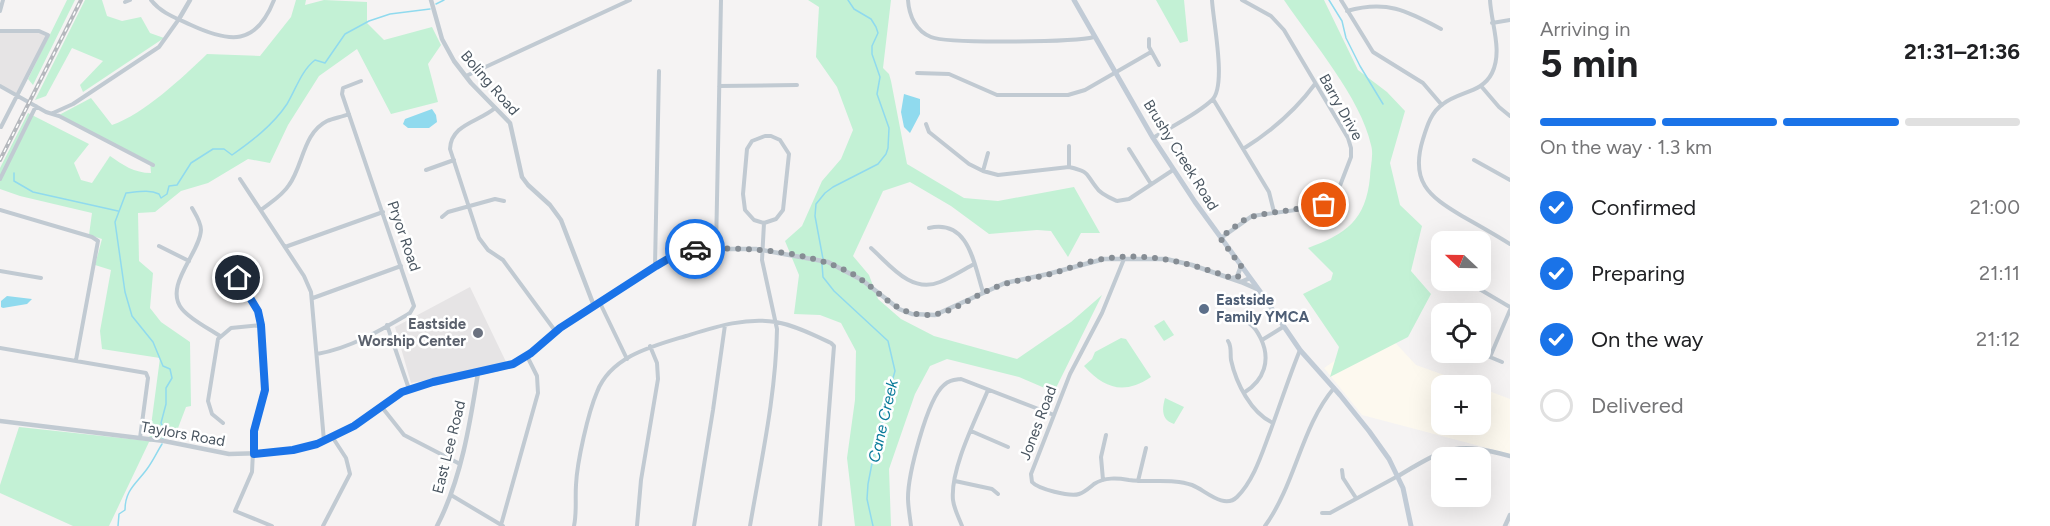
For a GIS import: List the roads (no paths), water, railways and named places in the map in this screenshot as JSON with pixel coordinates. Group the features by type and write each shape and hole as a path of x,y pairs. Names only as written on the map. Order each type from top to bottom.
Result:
{"main road":[{"name":"Brushy Creek Road","path":"1074,0 1173,170 1283,327 1369,431 1398,476 1405,494 1411,526"}],"street":[{"path":"0,11 3,0"},
{"path":"151,0 161,10 179,20 214,34 229,37 243,37 255,31 274,0"},
{"path":"53,113 74,104 159,47 179,20 189,0"},
{"name":"Boling Road","path":"431,0 444,44 465,77 496,107 511,126 519,168 525,182 550,205 561,220 594,306"},
{"path":"465,77 630,0"},
{"path":"716,249 721,0"},
{"path":"908,0 911,16 917,27 928,36 941,40 1088,39 1094,37"},
{"path":"1153,138 1213,99 1218,92 1220,82 1212,0"},
{"name":"Barry Drive","path":"1220,238 1247,219 1257,215 1318,207 1332,201 1351,157 1351,148 1347,138 1279,23 1242,0"},
{"path":"1341,0 1374,52 1423,83 1441,104"},
{"path":"1347,11 1362,3 1377,0"},
{"path":"1490,0 1497,50 1492,73 1481,86 1441,104 1431,118 1419,154 1419,170 1424,185 1442,204 1510,243"},
{"path":"1382,1 1398,5 1441,29"},
{"path":"1492,23 1510,20"},
{"path":"0,31 39,31 48,35 1,127"},
{"path":"1149,39 1149,47 1159,65"},
{"path":"917,73 949,74 989,93 1007,96 1073,94 1085,90 1151,52"},
{"path":"656,266 659,71"},
{"name":"Pryor Road","path":"317,354 345,347 410,313 414,306 342,89 361,81"},
{"path":"719,86 797,84"},
{"path":"1244,149 1276,127 1315,84"},
{"path":"0,86 153,165"},
{"path":"1481,86 1494,103 1510,116"},
{"path":"1213,99 1270,194 1274,212"},
{"path":"0,179 36,106"},
{"path":"496,107 487,115 461,127 454,133 450,149 479,238 484,246 503,260 556,332"},
{"path":"261,210 290,185 308,143 317,129 327,121 349,114"},
{"path":"926,124 929,132 969,164 983,171 998,175 1070,167 1081,169 1090,176 1096,188 1117,201 1129,199 1173,170"},
{"path":"771,136 780,140 789,154 786,194 780,215 764,223 749,216 743,205 745,154 752,141 758,137 771,136"},
{"path":"1069,146 1070,167"},
{"path":"1129,149 1151,184"},
{"path":"983,171 988,153"},
{"path":"426,170 454,160"},
{"path":"1474,160 1510,180"},
{"path":"240,179 304,276 313,298 324,441"},
{"path":"442,217 448,212 495,199 504,201"},
{"path":"192,208 198,218 201,231 177,289 178,302 187,313 220,336"},
{"path":"0,210 92,237 98,241 76,360"},
{"path":"285,247 382,212"},
{"path":"750,526 771,398 777,339 776,322 762,260 764,223"},
{"path":"929,228 936,226 946,228 957,232 964,238 983,292"},
{"path":"159,246 189,261"},
{"path":"871,248 903,277 920,284 939,283 974,264"},
{"name":"Taylors Road","path":"0,421 164,441 229,454 293,450 333,438 354,426 395,395 409,389 508,366 527,356 556,332 594,306 656,266 684,251 716,249 762,251 828,262 850,272 892,304 912,314 935,315 1005,283 1098,260 1124,258 1178,261 1232,278 1259,290"},
{"name":"Jones Road","path":"1124,258 1102,313 1070,374 1031,474 1036,487 1073,495 1082,493 1103,480 1115,478 1182,482 1195,486 1221,500 1232,501 1244,489 1252,473 1300,350"},
{"path":"313,298 401,266"},
{"path":"1232,278 1238,277 1241,266"},
{"path":"238,270 238,278 258,311 265,390 254,431 252,472 235,511 272,526"},
{"path":"0,271 41,278"},
{"path":"1241,282 1250,278"},
{"path":"1482,291 1510,308 1491,355"},
{"path":"600,303 627,359"},
{"path":"574,526 578,469 594,397 607,375 627,359 650,346 725,325 750,321 776,322 831,343 835,347 820,526"},
{"path":"1245,392 1256,384 1264,370 1266,355 1262,340 1254,326 1250,324"},
{"path":"224,423 212,414 208,401 220,336 233,327 261,325"},
{"path":"387,325 409,389"},
{"path":"694,526 725,325"},
{"path":"1262,340 1283,327"},
{"path":"1228,341 1231,347 1232,364 1255,411 1273,423"},
{"path":"637,526 641,480 658,379 657,363 650,346"},
{"path":"0,348 146,373 148,378 140,438"},
{"path":"451,495 502,525 538,393 537,376 527,356"},
{"path":"1491,357 1502,362"},
{"name":"East Lee Road","path":"437,526 451,495 460,464 478,373"},
{"path":"910,526 908,499 910,477 933,400 942,386 951,380 961,379 1054,415"},
{"path":"1265,526 1286,490 1318,410 1334,388"},
{"path":"962,526 953,503 955,481 970,431 988,390"},
{"path":"381,406 398,430 406,437 460,464"},
{"path":"970,431 1008,447"},
{"path":"1103,480 1101,458 1106,435"},
{"path":"323,526 350,474 346,458 333,438"},
{"path":"1138,481 1146,448"},
{"path":"1322,513 1330,513 1449,449 1481,449 1510,456"},
{"path":"1342,470 1343,478 1356,498"},
{"path":"955,481 992,489 998,494"},
{"path":"1505,526 1510,515"}],"water":[{"path":"904,94 920,99 920,114 910,133 904,127 901,112"},
{"path":"432,109 437,122 429,128 408,128 403,124 405,119"},
{"path":"7,296 32,299 27,304 3,308 1,301"}],"waterway":[{"path":"436,4 444,0"},
{"name":"Cane Creek","path":"823,259 815,216 816,204 833,187 878,164 888,148 889,128 877,94 880,77 872,54 872,46 878,33 871,19 854,9 848,0"},
{"path":"1329,0 1342,21 1346,38 1360,66 1383,104"},
{"path":"163,439 165,432 161,423 166,404 166,388 172,378 170,369 163,366 153,342 132,316 125,292 115,222 126,193 151,192 159,194 161,198 167,194 169,186 177,185 191,163 213,149 224,149 232,155 240,150 275,119 287,104 306,69 315,60 325,63 345,34 369,21 390,14 430,9"},
{"path":"14,173 14,181 33,192 118,211"},
{"name":"Cane Creek","path":"822,264 823,277 834,291 888,341 895,371 868,484 867,499 873,526"},
{"path":"118,526 119,514 125,510 129,492 162,444"}],"railway":[{"path":"0,160 81,0"}],"place":[{"name":"Eastside Family YMCA","path":"1204,309"},
{"name":"Eastside Worship Center","path":"478,333"}]}
